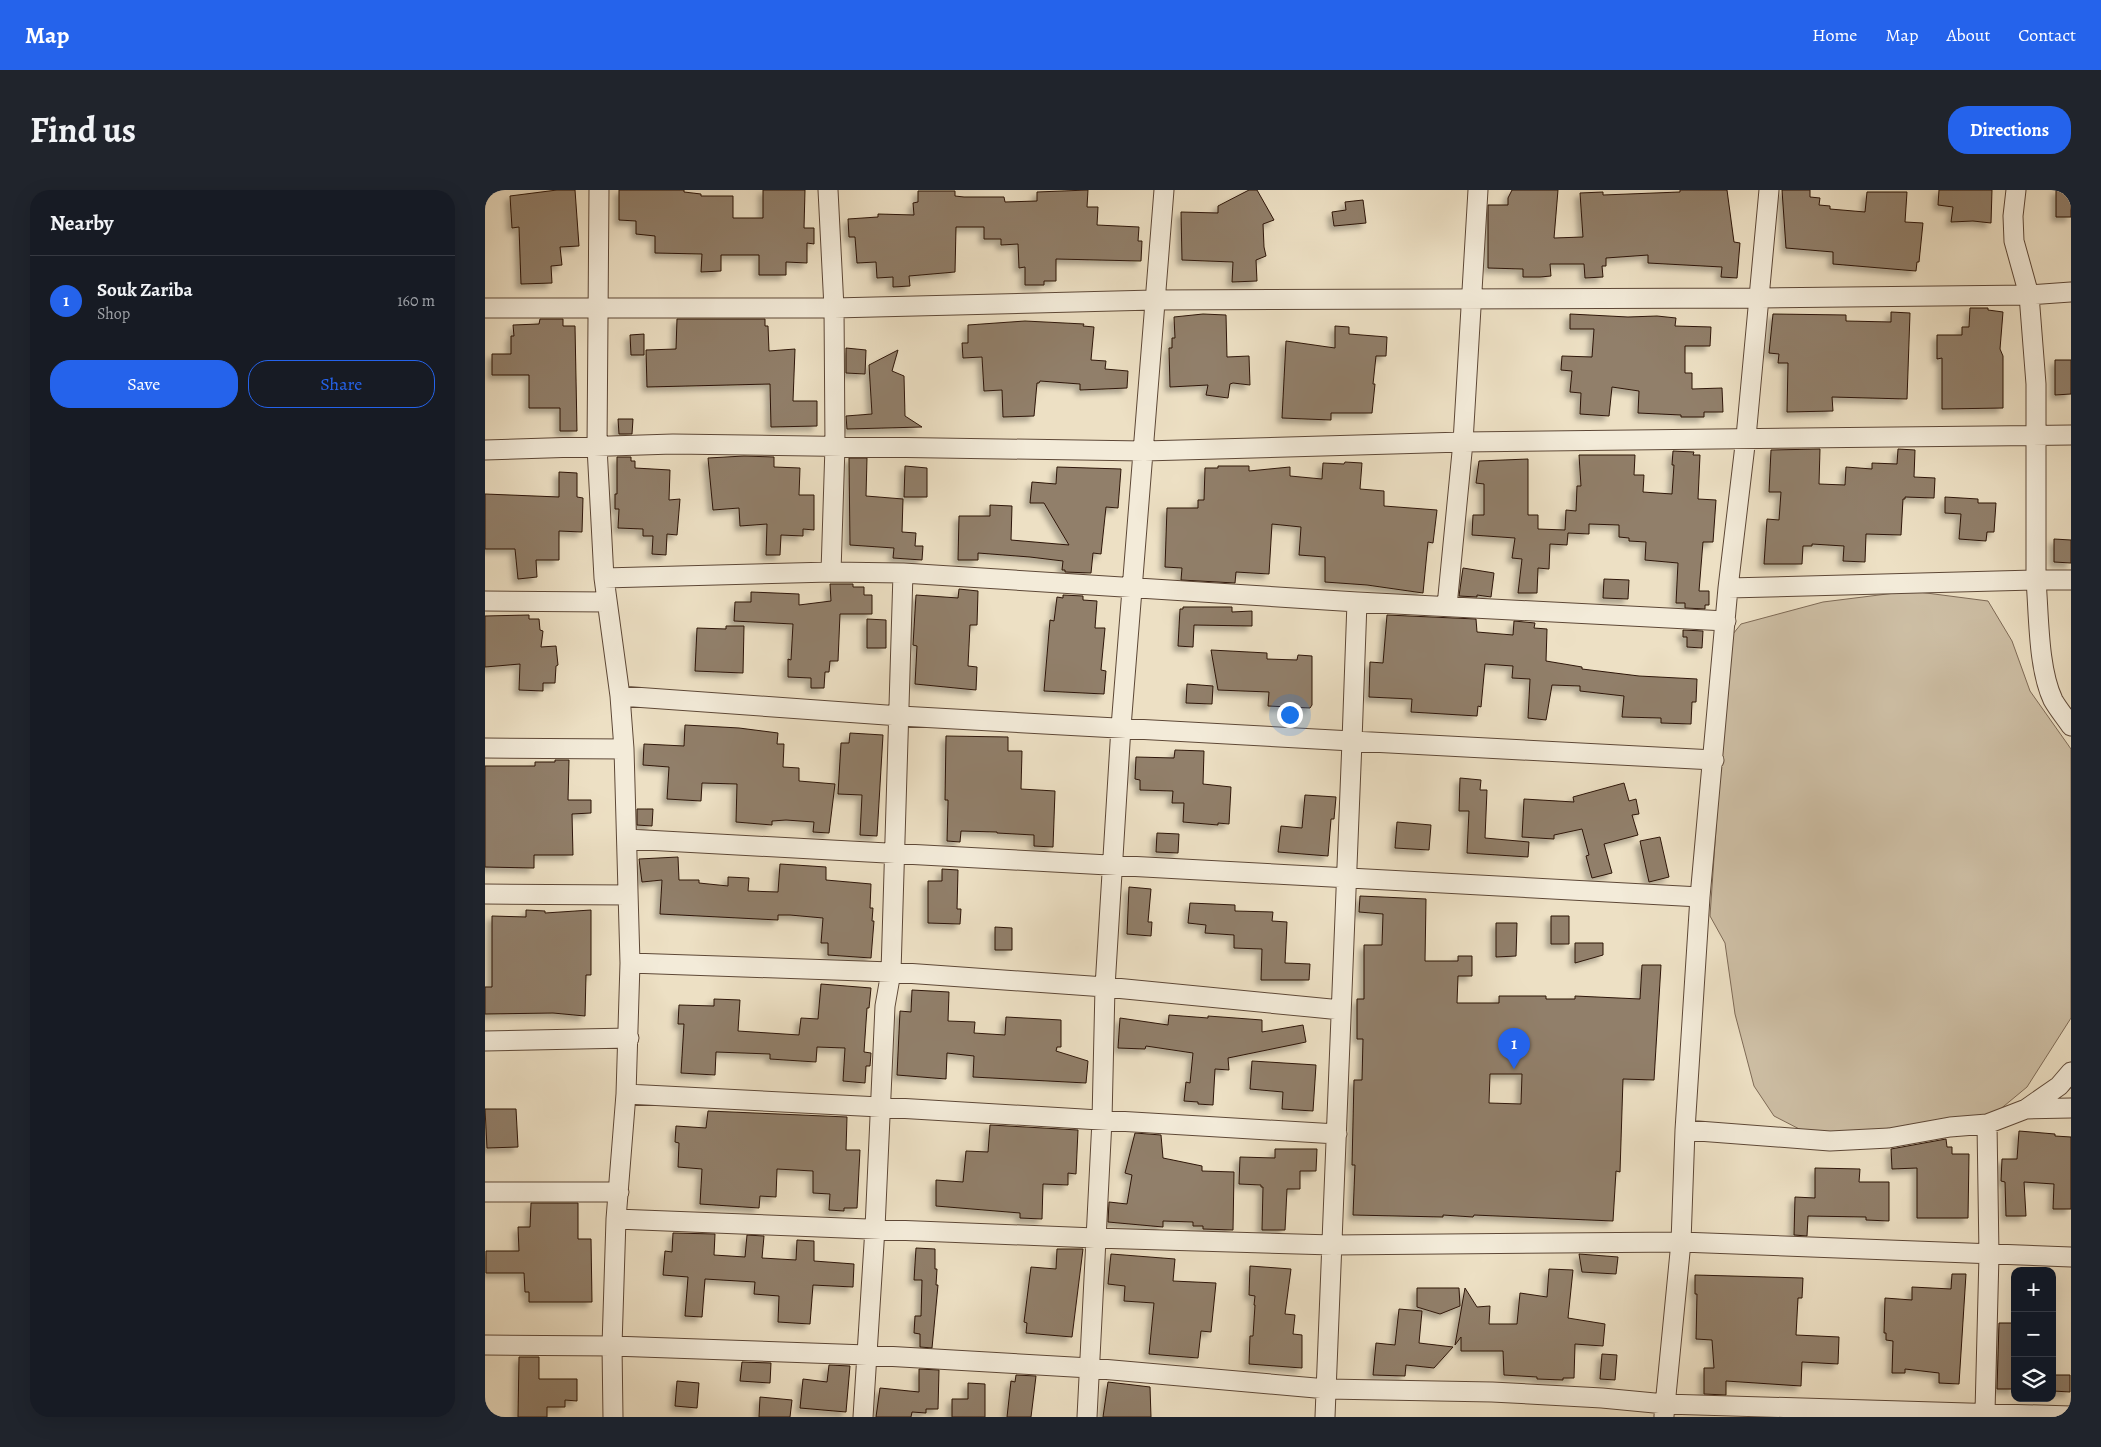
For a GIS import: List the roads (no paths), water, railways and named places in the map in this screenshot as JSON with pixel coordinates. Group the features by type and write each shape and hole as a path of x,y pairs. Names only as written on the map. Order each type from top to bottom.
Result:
{"street":[{"path":"599,190 597,447 604,578 620,696 624,749 630,963 626,1094 616,1219 612,1346 613,1417"},
{"path":"828,190 834,308 835,446 831,572"},
{"path":"1087,1417 1102,1120 1105,987 1121,727 1164,190"},
{"path":"1447,606 1463,442 1478,190"},
{"path":"1665,1411 1681,1242 1685,1130 1700,897 1714,760 1728,588 1746,437 1769,190"},
{"path":"2016,190 2013,216 2014,241 2029,295 2035,384 2036,580 2042,656 2062,699 2071,726"},
{"path":"485,308 834,308 1154,300 1760,298 2029,295 2071,292"},
{"path":"485,450 673,444 1144,451 1463,442 1746,437 2071,435"},
{"path":"604,578 831,572 903,574 1357,602 1726,621"},
{"path":"863,1417 875,1228 885,1006 891,972 903,574"},
{"path":"1728,588 2071,580"},
{"path":"485,601 607,602"},
{"path":"1325,1417 1348,878 1357,602"},
{"path":"620,696 899,716 1714,760"},
{"path":"485,748 624,749"},
{"path":"627,839 1700,897"},
{"path":"485,894 628,895"},
{"path":"630,963 891,972 1105,987 1341,1010"},
{"path":"485,1041 629,1038"},
{"path":"1685,1130 1831,1141 1889,1138 1950,1127 1987,1124 2026,1109 2059,1086 2071,1072"},
{"path":"626,1094 1337,1134"},
{"path":"2026,1109 2071,1108"},
{"path":"1985,1412 1989,1255 1987,1124"},
{"path":"485,1192 619,1192"},
{"path":"616,1219 1095,1238 1333,1245 1681,1242 2071,1258"},
{"path":"485,1344 612,1346 867,1355 1090,1368 1327,1389 1492,1392 1603,1398 1665,1411 1928,1414 1985,1412 2029,1416 2071,1416"}],"place":[{"name":"Souk Zariba","path":"1514,1069"}]}
